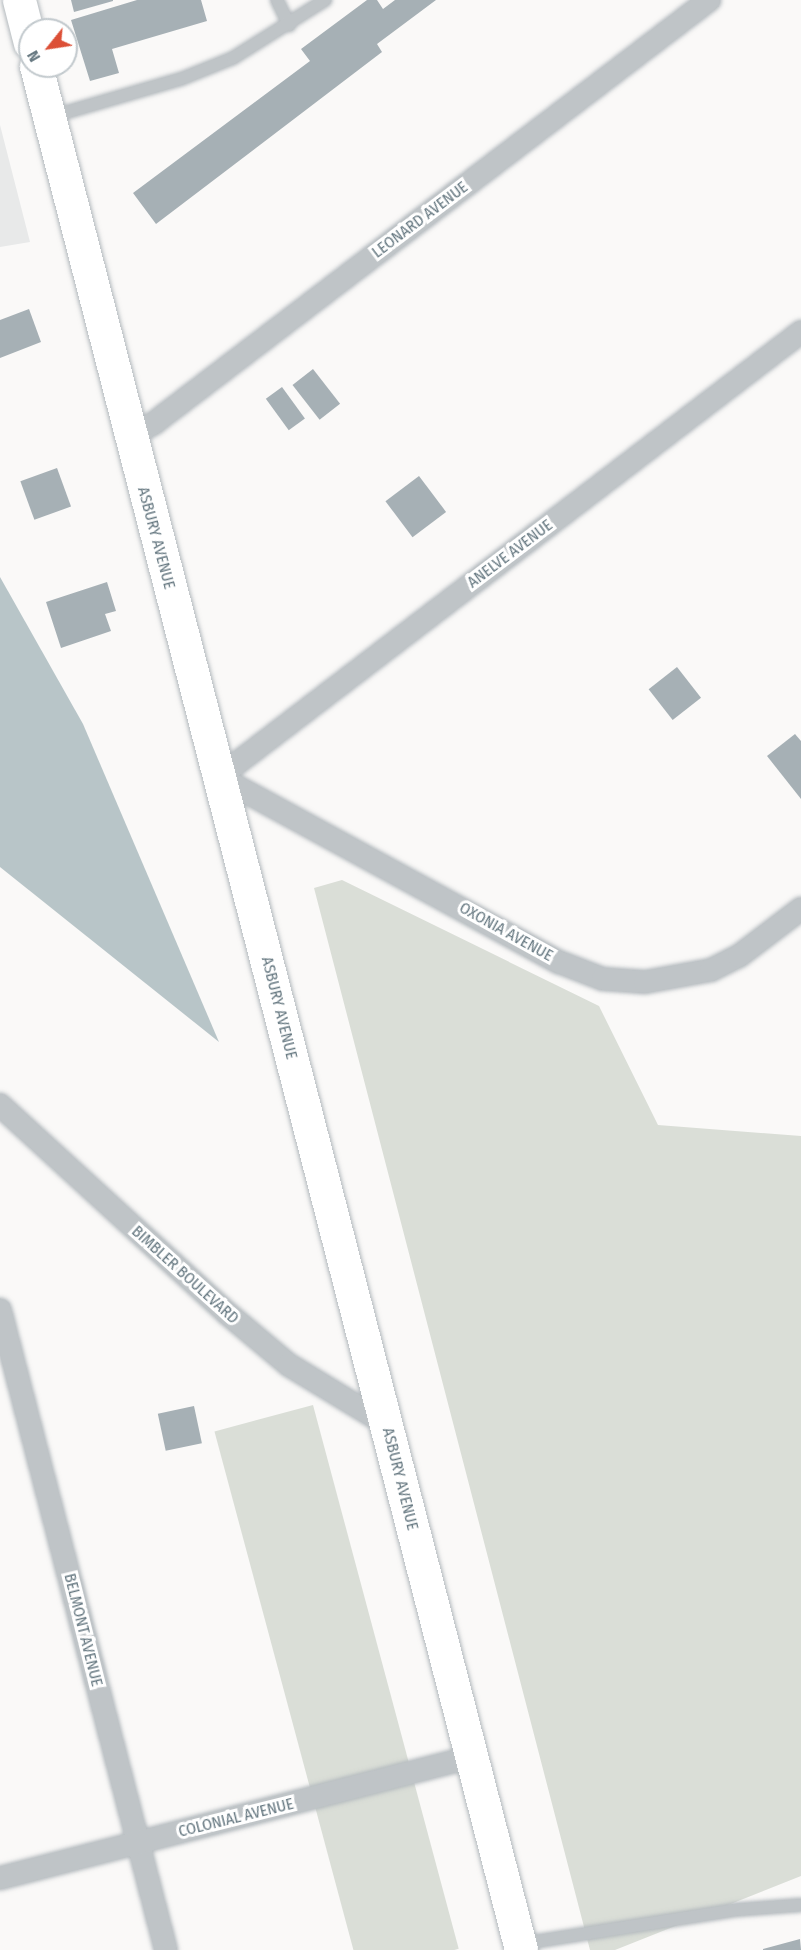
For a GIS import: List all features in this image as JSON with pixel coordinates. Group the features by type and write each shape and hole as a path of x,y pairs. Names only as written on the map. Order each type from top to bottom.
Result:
{"main road":[{"path":"19,0 24,18"},
{"name":"ASBURY AVENUE","path":"39,78 129,437 521,1947"}],"street":[{"name":"LEONARD AVENUE","path":"129,437 154,423 709,0"},
{"name":"ANELVE AVENUE","path":"219,777 801,332"},
{"name":"OXONIA AVENUE","path":"219,777 559,962 603,979 645,982 711,970 739,956 801,909"},
{"name":"BIMBLER BOULEVARD","path":"0,1105 271,1350 386,1424"},
{"name":"BELMONT AVENUE","path":"0,1310 166,1950"},
{"name":"COLONIAL AVENUE","path":"0,1878 471,1757"}],"lane":[{"path":"277,0 289,25"},
{"path":"49,118 181,79 233,58 289,25 325,0"},
{"path":"521,1947 734,1910 801,1905"}],"shaded area":[{"path":"0,125 30,242 0,247"},
{"path":"0,577 83,724 219,1042 0,867"},
{"path":"342,880 599,1006 658,1125 801,1136 801,1876 615,1950 590,1950 314,888"},
{"path":"313,1405 459,1949 353,1950 214,1431"}],"building":[{"path":"71,0 113,0 113,1 74,12"},
{"path":"137,0 201,0 207,21 112,49 119,73 90,81 78,42 78,18"},
{"path":"367,0 377,0 383,9 395,0 436,0 377,44 382,52 156,224 133,193 310,61 301,49"},
{"path":"29,309 41,342 0,358 0,320"},
{"path":"313,369 340,404 320,420 293,385"},
{"path":"282,387 305,419 289,430 266,399"},
{"path":"57,468 71,507 34,520 20,481"},
{"path":"419,476 446,512 413,537 385,501"},
{"path":"107,582 116,611 105,614 111,631 61,648 46,602"},
{"path":"677,667 701,698 673,720 649,689"},
{"path":"795,734 801,741 801,799 767,756"},
{"path":"194,1406 202,1443 166,1451 158,1414"},
{"path":"800,1939 801,1950 763,1950 763,1949"}]}
